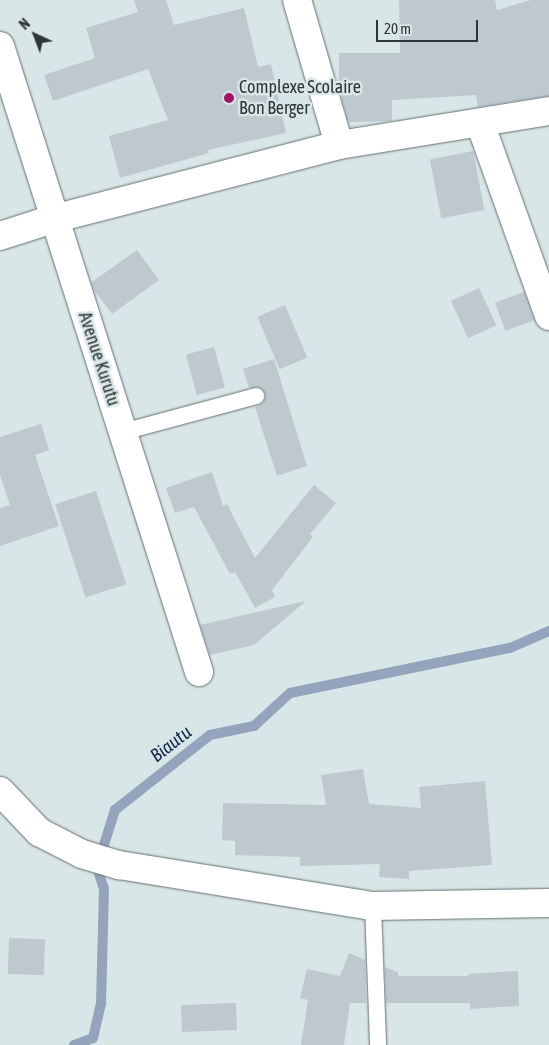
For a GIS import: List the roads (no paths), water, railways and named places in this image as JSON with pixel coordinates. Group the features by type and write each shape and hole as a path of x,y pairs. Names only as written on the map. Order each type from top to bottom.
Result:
{"street":[{"path":"296,0 339,145"},
{"name":"Avenue Kurutu","path":"0,46 53,219 199,672"},
{"path":"0,236 53,219 339,145 549,111"},
{"path":"480,123 549,316"},
{"path":"2,796 39,832 82,854 119,865 373,906 549,904"}],"lane":[{"path":"123,432 256,396"},
{"path":"373,906 378,1045"}],"waterway":[{"name":"Biautu","path":"74,1045 93,1038 101,1003 104,889 97,867 115,810 210,735 254,726 290,693 510,648 549,631"}],"place":[{"name":"Complexe Scolaire Bon Berger","path":"229,98"}]}
